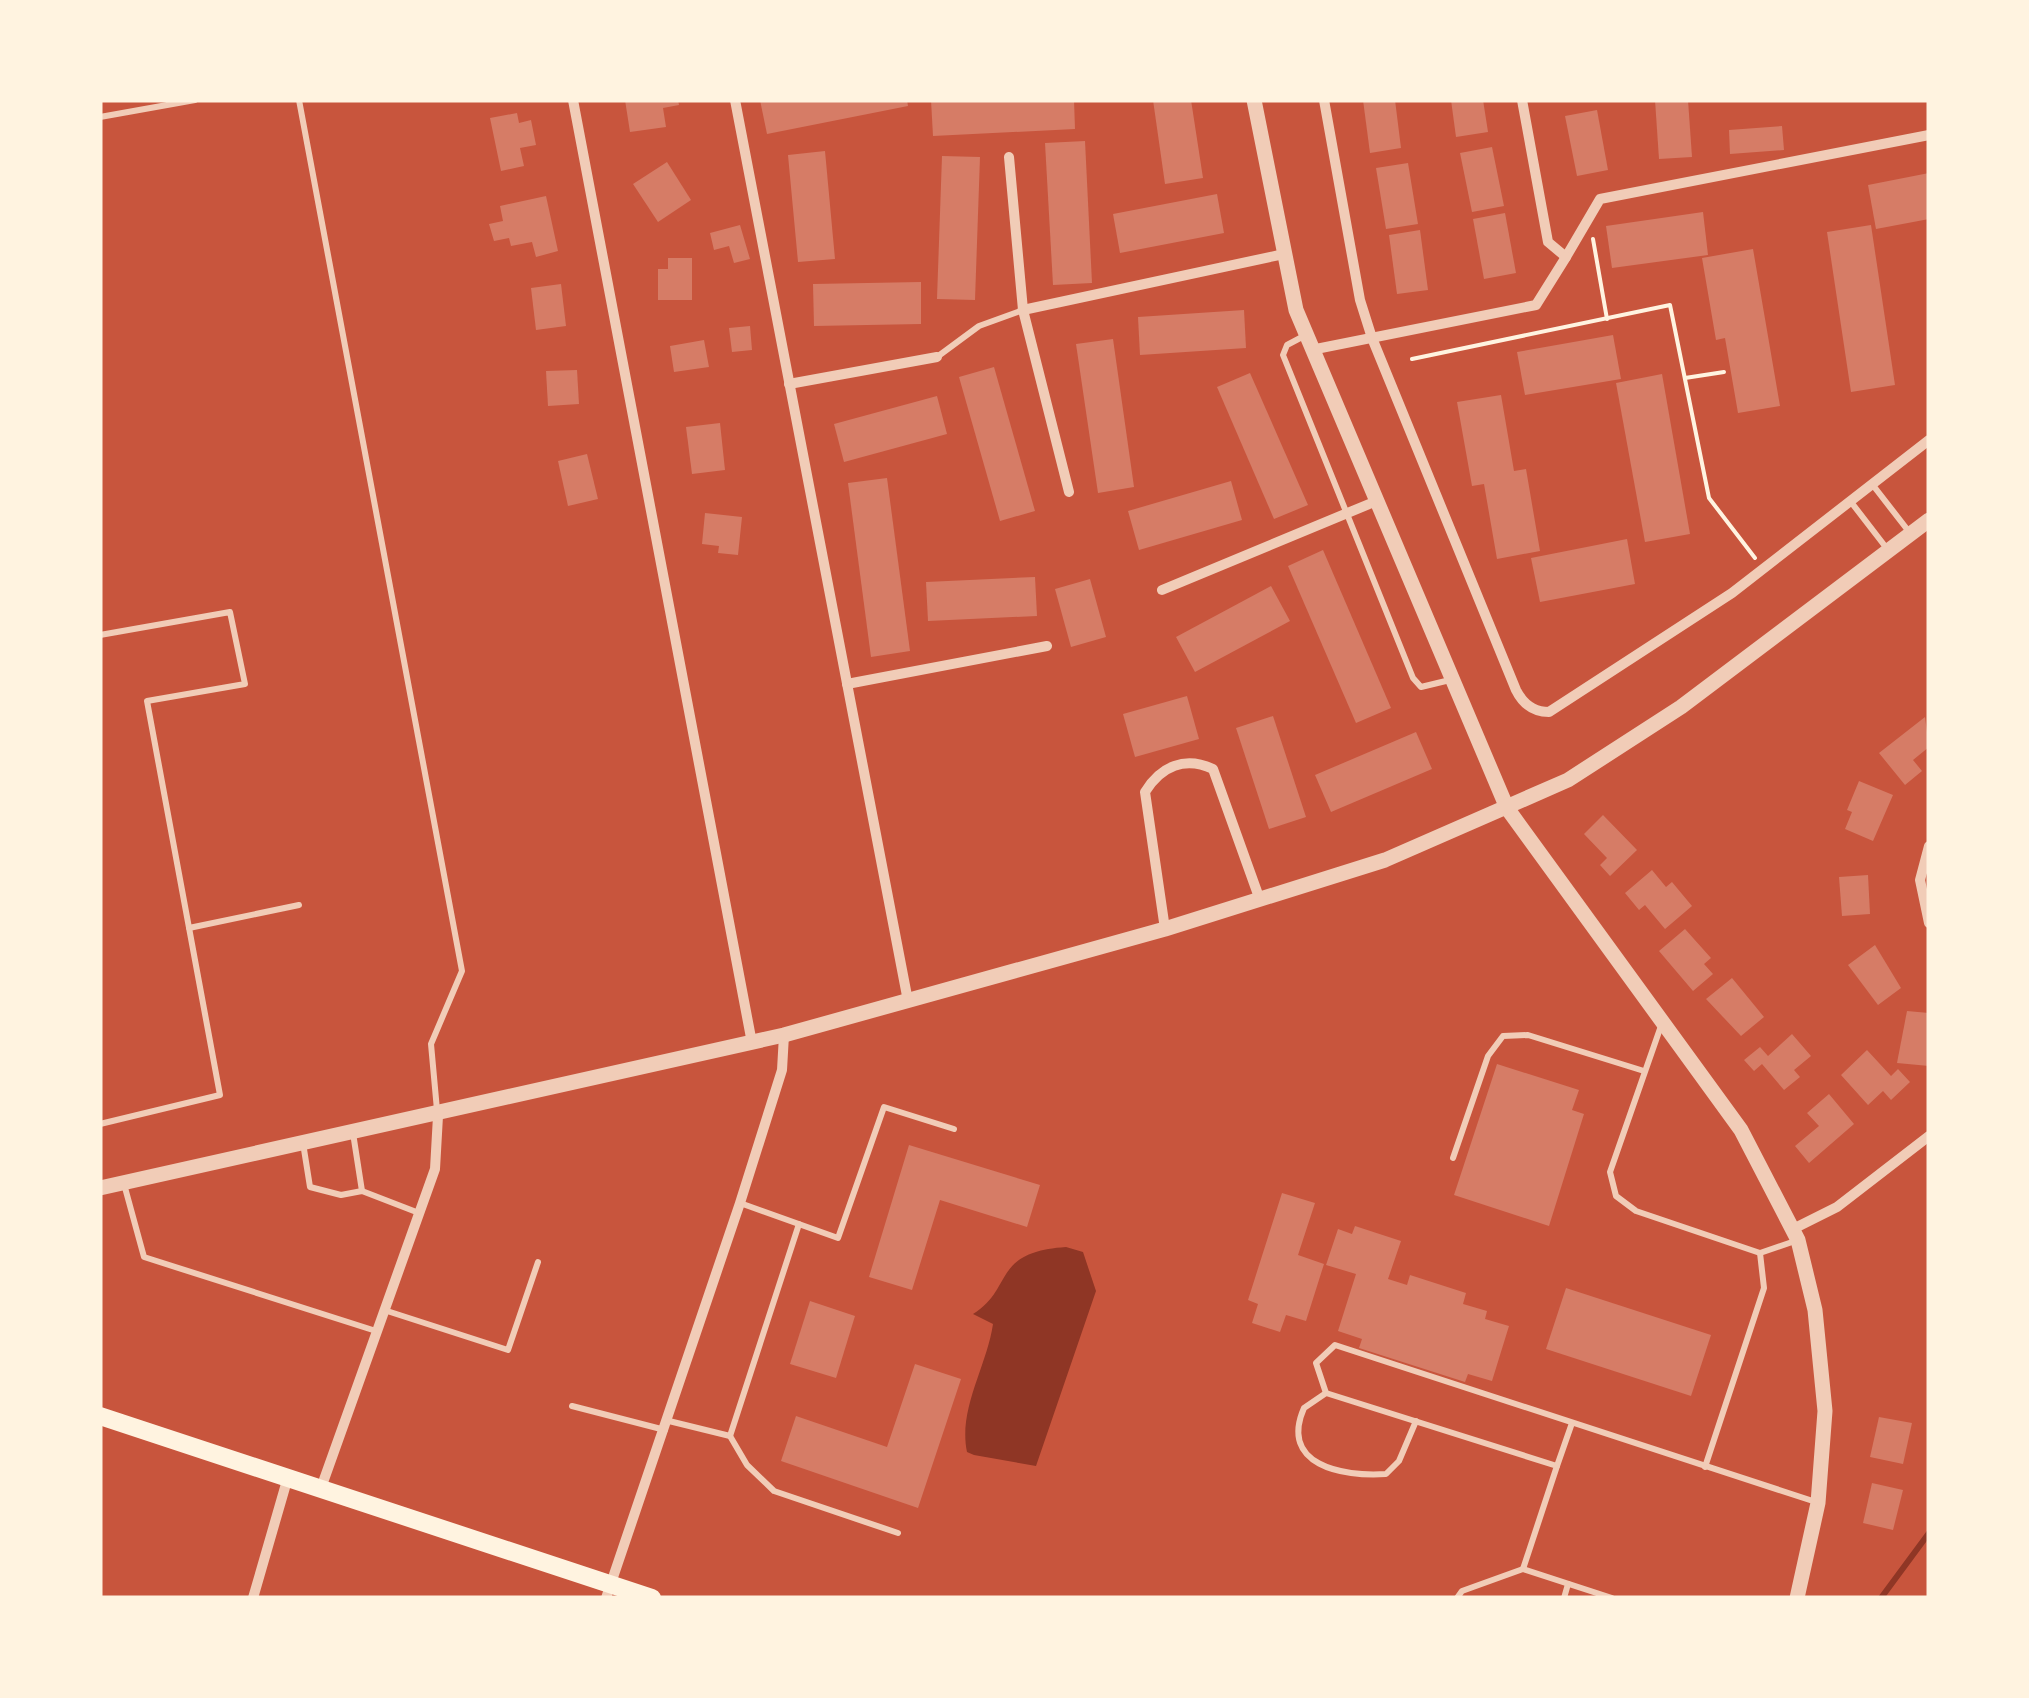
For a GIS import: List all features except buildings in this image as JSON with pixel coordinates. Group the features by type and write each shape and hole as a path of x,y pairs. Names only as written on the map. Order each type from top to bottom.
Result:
{"main road":[{"path":"100,1416 321,1488 608,1591 652,1598"}],"street":[{"path":"573,100 752,1043"},
{"path":"735,100 908,1001"},
{"path":"1254,100 1284,254 1308,343 1507,808 1741,1130 1795,1235 1822,1364 1824,1453 1818,1503 1796,1598"},
{"path":"1324,100 1360,300 1372,338 1516,690 1522,701 1538,712 1549,712 1605,680 1764,568 1929,440"},
{"path":"1522,100 1548,242 1566,256"},
{"path":"1308,343 1372,338 1536,305 1600,199 1929,136"},
{"path":"1009,157 1023,310 1069,492"},
{"path":"1023,310 1284,254"},
{"path":"789,384 938,357"},
{"path":"1162,590 1374,502"},
{"path":"100,1188 438,1116 784,1036 1165,929 1386,860 1568,780 1680,707 1929,520"},
{"path":"846,684 1047,646"},
{"path":"1165,929 1145,792 1155,775 1184,762 1198,762 1213,769 1260,900"},
{"path":"1929,846 1920,880 1929,923"},
{"path":"608,1591 668,1426 740,1203 782,1070 784,1036"},
{"path":"321,1488 435,1169 438,1116"},
{"path":"1795,1235 1929,1136"},
{"path":"253,1598 288,1477"}],"lane":[{"path":"100,118 195,100"},
{"path":"299,100 462,970 432,1044 438,1116"},
{"path":"938,357 979,326 1023,310"},
{"path":"1308,343 1288,345 1283,355 1414,678 1421,687 1450,680"},
{"path":"1872,484 1911,534"},
{"path":"1850,501 1888,550"},
{"path":"100,635 230,612 245,684 148,702 220,1095 100,1124"},
{"path":"189,928 298,905"},
{"path":"1662,1023 1610,1172 1616,1196 1636,1210 1760,1253 1795,1235"},
{"path":"1453,1158 1488,1056 1503,1036 1528,1035 1644,1071"},
{"path":"740,1203 838,1238 884,1108 954,1129"},
{"path":"352,1132 362,1191"},
{"path":"303,1143 310,1186 341,1196 362,1191 419,1213"},
{"path":"124,1183 144,1257 376,1331"},
{"path":"799,1224 730,1436 747,1465 774,1491 898,1532"},
{"path":"1705,1466 1764,1288 1760,1253"},
{"path":"383,1309 508,1350 538,1262"},
{"path":"1326,1393 1316,1362 1336,1346 1818,1503"},
{"path":"1326,1393 1557,1466"},
{"path":"1326,1393 1304,1408 1298,1438 1304,1453 1321,1468 1386,1474 1399,1460 1416,1422"},
{"path":"572,1406 730,1436"},
{"path":"1523,1569 1572,1423"},
{"path":"1457,1598 1462,1591 1523,1569 1612,1598"},
{"path":"1564,1598 1568,1584"}],"path":[{"path":"1592,235 1607,318"},
{"path":"1412,359 1670,306 1710,498 1764,568"},
{"path":"1685,378 1724,372"}],"shaded area":[{"path":"1066,1247 1083,1252 1096,1291 1036,1466 967,1452 966,1420 993,1324 973,1314 986,1304 1014,1264 1042,1250"}],"waterway":[{"path":"1881,1598 1929,1533"}]}
